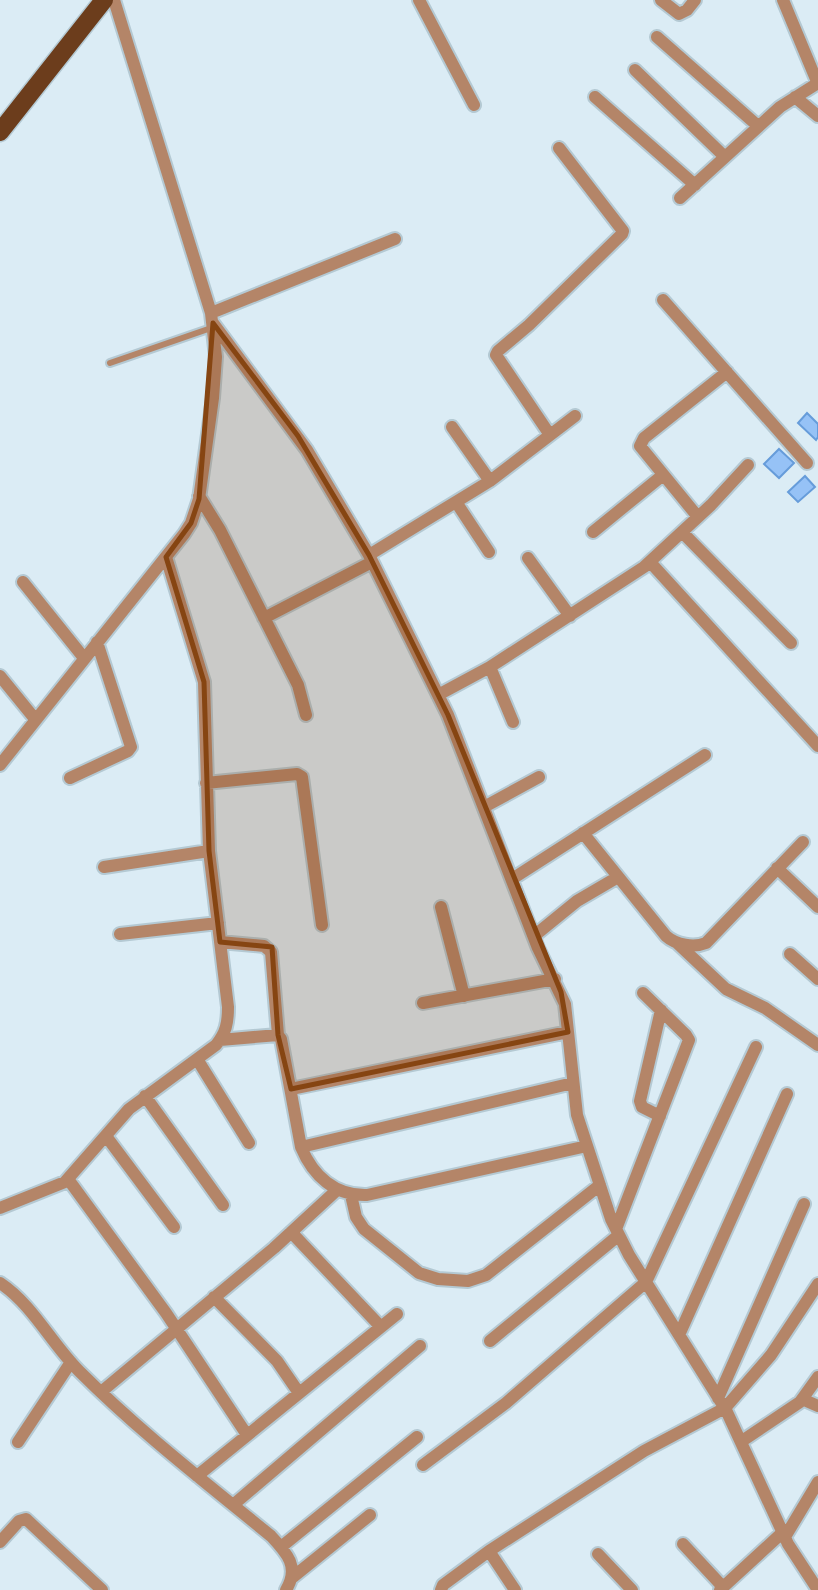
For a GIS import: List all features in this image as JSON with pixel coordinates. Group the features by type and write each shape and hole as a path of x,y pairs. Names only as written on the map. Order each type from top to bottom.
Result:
{"main road":[{"path":"0,132 104,0"}],"street":[{"path":"0,765 166,557 191,523 199,496 215,376 212,321 114,0"},
{"path":"419,0 474,105"},
{"path":"661,0 679,14 687,10 695,0"},
{"path":"681,198 780,107 818,83 783,0"},
{"path":"657,37 758,126"},
{"path":"635,70 725,157"},
{"path":"595,97 695,185"},
{"path":"795,97 818,116"},
{"path":"550,435 496,355 623,231 559,148"},
{"path":"212,321 396,239"},
{"path":"663,300 807,463"},
{"path":"212,321 298,436 370,559 438,695 534,936 565,1004 577,1115 617,1232 722,1403 784,1534 818,1590"},
{"path":"698,517 641,450 641,442 727,372"},
{"path":"264,618 370,559 489,481 575,416"},
{"path":"452,427 489,481"},
{"path":"438,695 490,667 650,562 748,465"},
{"path":"593,532 663,475"},
{"path":"199,496 220,530 298,685 306,715"},
{"path":"456,502 489,552"},
{"path":"682,532 791,643"},
{"path":"0,1208 68,1179 129,1109 220,1040 228,1025 209,851 204,682 166,557"},
{"path":"528,558 570,616"},
{"path":"650,562 818,746"},
{"path":"23,582 84,658"},
{"path":"70,778 128,751 131,747 97,642"},
{"path":"490,667 513,722"},
{"path":"0,676 35,719"},
{"path":"512,879 705,755"},
{"path":"206,783 297,774 302,777 322,925"},
{"path":"484,807 539,777"},
{"path":"583,833 666,936 726,989 765,1008 818,1045"},
{"path":"676,943 694,946 706,943 803,842"},
{"path":"104,867 209,851"},
{"path":"777,867 818,907"},
{"path":"534,936 577,901 618,877"},
{"path":"441,907 464,996"},
{"path":"120,934 218,923"},
{"path":"220,942 264,946 271,952 278,1035 301,1147 330,1186 337,1190 351,1195 367,1195 587,1146"},
{"path":"790,954 818,979"},
{"path":"424,1003 555,979"},
{"path":"490,1341 617,1232 689,1040 643,993"},
{"path":"660,1116 642,1107 639,1101 661,1010"},
{"path":"290,1089 568,1032"},
{"path":"220,1040 278,1035"},
{"path":"423,1465 506,1403 646,1282 756,1047"},
{"path":"197,1059 249,1143"},
{"path":"301,1147 573,1083"},
{"path":"679,1335 787,1094"},
{"path":"145,1096 223,1205"},
{"path":"106,1136 174,1227"},
{"path":"68,1179 176,1328 247,1436"},
{"path":"351,1195 356,1217 364,1228 419,1273 438,1279 468,1281 486,1275 600,1185"},
{"path":"101,1392 337,1190"},
{"path":"722,1403 804,1205"},
{"path":"291,1232 381,1327"},
{"path":"0,1283 22,1301 71,1362 135,1425 281,1547 293,1566 293,1577"},
{"path":"442,1590 443,1586 489,1551 722,1403 771,1355 818,1284"},
{"path":"214,1297 277,1361 299,1394"},
{"path":"197,1476 397,1314"},
{"path":"233,1505 420,1346"},
{"path":"18,1442 71,1362"},
{"path":"742,1441 790,1411 803,1399 818,1377"},
{"path":"803,1399 818,1406"},
{"path":"281,1547 417,1437"},
{"path":"683,1544 722,1588 784,1534 818,1482"},
{"path":"286,1590 293,1577 370,1515"},
{"path":"0,1542 19,1521 26,1519 102,1590"},
{"path":"489,1551 515,1590"},
{"path":"598,1554 632,1590"}],"lane":[{"path":"110,363 212,321"}],"highlighted area":[{"path":"213,323 298,436 369,555 448,715 561,992 568,1032 291,1089 278,1035 272,947 220,942 209,851 204,682 166,557 191,523 199,499"}],"building":[{"path":"807,413 818,424 816,440 798,423"},
{"path":"779,449 794,463 779,478 764,464"},
{"path":"805,476 815,487 798,502 788,492"}]}
